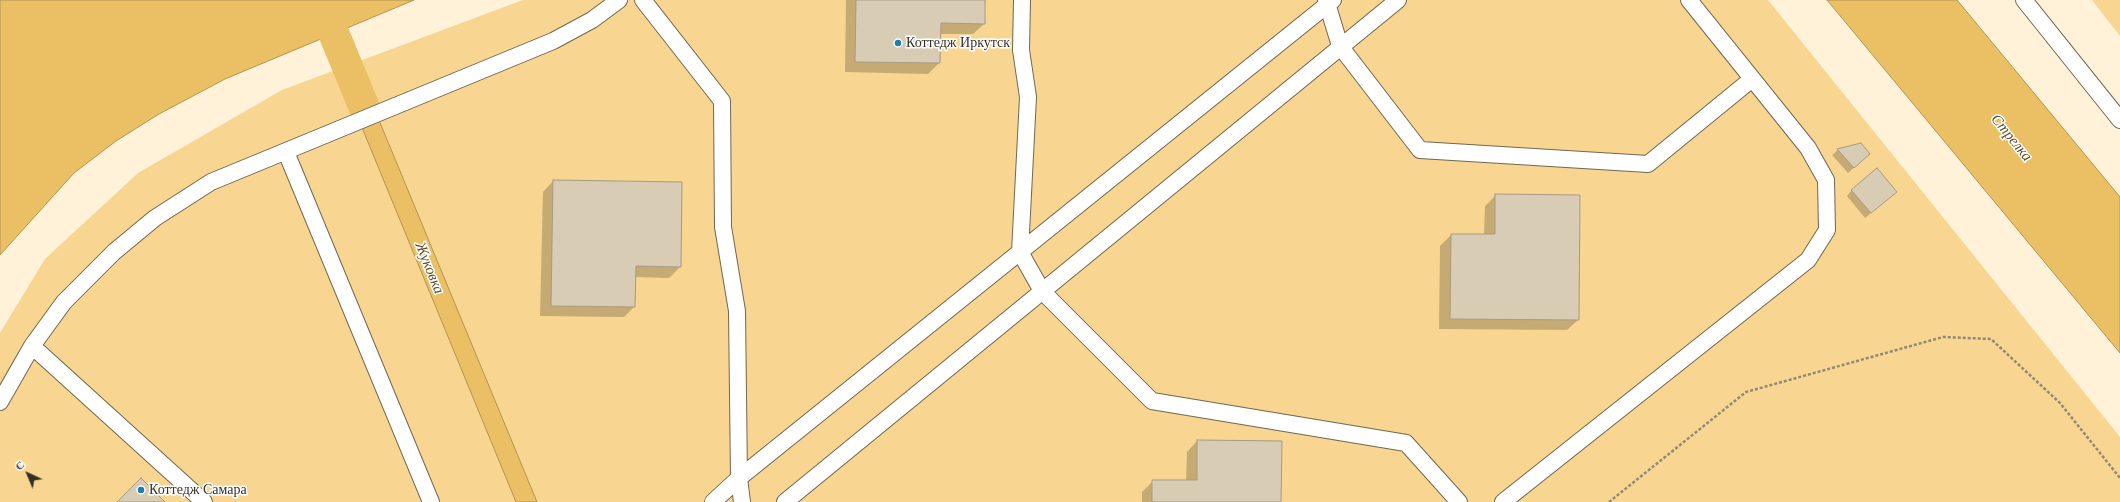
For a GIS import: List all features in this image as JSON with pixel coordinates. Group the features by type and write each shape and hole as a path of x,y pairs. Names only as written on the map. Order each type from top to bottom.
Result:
{"lane":[{"path":"0,402 32,346 64,302 114,252 155,218 211,182 553,41 592,20 619,0"},
{"path":"643,0 722,101 723,227 737,310 739,478 742,502"},
{"path":"1022,0 1021,50 1028,97 1020,252 1042,290 1152,401 1406,443 1459,502"},
{"path":"785,502 1398,0"},
{"path":"1503,502 1808,260 1827,230 1826,180 1808,148 1689,0"},
{"path":"2024,0 2120,120"},
{"path":"713,502 739,478 1328,2 1340,46 1420,150 1648,164 1752,79"},
{"path":"286,152 431,502"},
{"path":"32,346 204,502"}],"path":[{"path":"1609,502 1746,392 1943,337 1991,339 2060,403 2120,478"}],"shaded area":[{"path":"523,0 1768,0 2120,437 2120,502 0,502 0,333 45,259 138,173 282,90"},
{"path":"2092,0 2120,0 2120,36"}],"water":[{"path":"0,0 414,0 225,79 159,114 116,141 74,173 0,255"},
{"name":"Стрелка","path":"1827,0 1957,0 2120,197 2120,353"},
{"path":"359,72 537,502 516,502 342,79"}],"building":[{"name":"Коттедж Иркутск","path":"856,0 985,0 985,24 941,23 940,63 855,62"},
{"path":"1861,143 1870,154 1854,168 1837,149"},
{"path":"1877,168 1897,192 1871,213 1851,190"},
{"path":"553,180 682,182 681,267 636,266 635,307 551,306"},
{"path":"1495,194 1580,195 1579,320 1450,319 1451,234 1495,234"},
{"path":"1197,440 1282,441 1281,502 1152,502 1152,480 1197,480"},
{"name":"Коттедж Самара","path":"141,478 165,502 117,502"}],"waterway":[{"name":"Жуковка","path":"334,34 367,114"}],"place":[{"name":"Коттедж Иркутск","path":"898,43"},
{"name":"Коттедж Самара","path":"141,490"}]}
